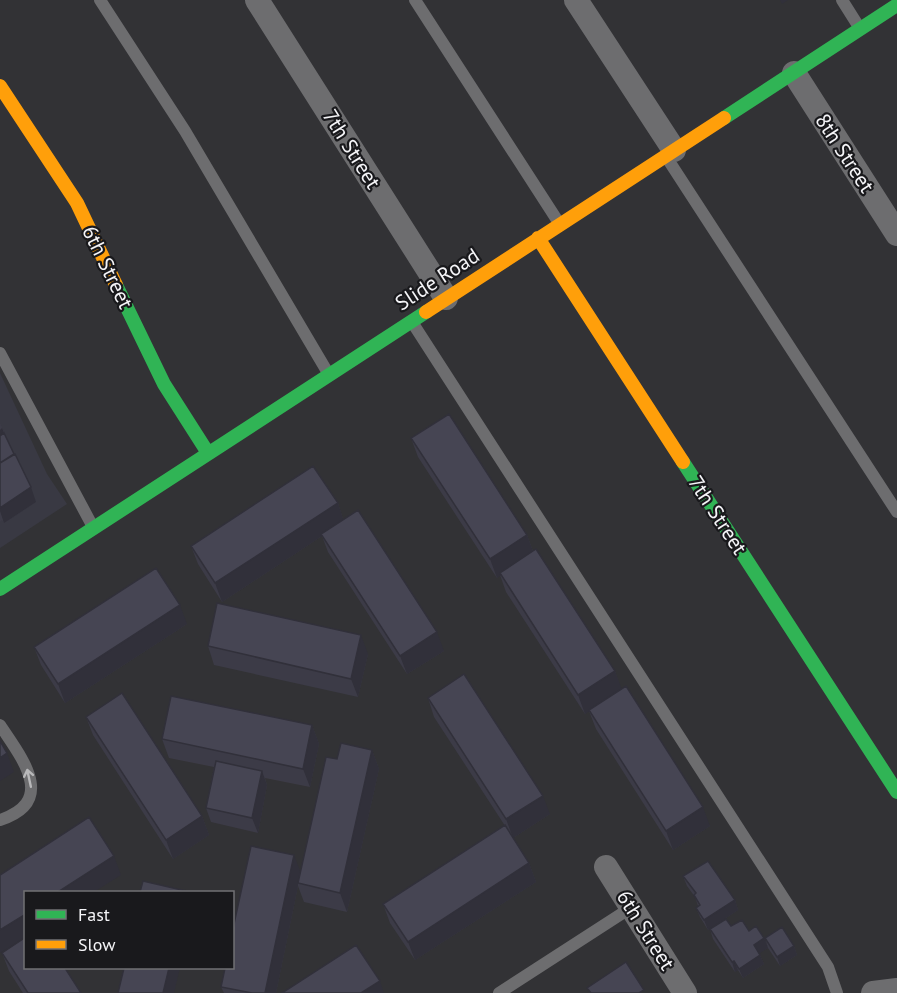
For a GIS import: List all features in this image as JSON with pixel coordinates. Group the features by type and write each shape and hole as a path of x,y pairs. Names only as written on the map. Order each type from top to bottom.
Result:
{"main road":[{"name":"Slide Road","path":"0,589 897,5"},
{"name":"6th Street","path":"0,86 77,203 164,384 208,453"},
{"name":"7th Street","path":"538,238 897,792"}],"street":[{"name":"7th Street","path":"257,0 446,298"},
{"path":"576,0 670,153"},
{"name":"8th Street","path":"794,73 897,234"},
{"name":"6th Street","path":"606,867 685,993"},
{"path":"873,993 897,990"}],"lane":[{"path":"100,0 185,131 329,375"},
{"path":"415,0 560,224"},
{"path":"842,0 860,29"},
{"path":"670,153 897,512"},
{"path":"411,321 828,966 837,993"},
{"path":"0,353 94,528"},
{"path":"0,725 25,763 32,784 30,796 22,808 0,820"},
{"path":"499,993 632,907"}],"shaded area":[{"path":"0,373 47,474 67,504 0,548"}],"building":[{"path":"449,414 527,535 490,559 411,438"},
{"path":"4,433 14,454 0,463 0,436"},
{"path":"15,454 31,487 0,508 0,463"},
{"path":"313,466 338,503 215,583 191,546"},
{"path":"358,510 437,632 400,656 321,534"},
{"path":"536,549 615,671 578,695 500,573"},
{"path":"156,568 180,605 58,684 34,647"},
{"path":"217,603 361,635 351,679 208,646"},
{"path":"464,674 543,796 506,819 428,698"},
{"path":"626,686 703,807 666,831 589,710"},
{"path":"122,693 202,816 166,840 86,717"},
{"path":"171,696 312,725 303,769 162,739"},
{"path":"0,741 7,753 0,758"},
{"path":"341,743 372,750 340,893 298,883 326,757 337,759"},
{"path":"216,761 262,771 252,818 206,808"},
{"path":"89,817 114,856 60,891 24,891 24,915 0,930 0,875"},
{"path":"505,825 529,863 408,942 383,904"},
{"path":"251,846 294,855 265,993 221,987 225,969 234,969 234,924"},
{"path":"708,861 735,900 704,920 696,908 700,905 694,895 696,893 683,876"},
{"path":"143,881 186,891 140,891"},
{"path":"726,919 731,926 742,920 749,931 756,926 764,938 754,945 760,955 739,969 710,929"},
{"path":"782,927 794,946 777,957 765,938"},
{"path":"24,938 24,969 66,969 81,993 28,993 2,953"},
{"path":"356,945 380,981 361,993 282,993"},
{"path":"626,962 644,990 639,993 591,993 587,988"},
{"path":"124,969 169,969 163,993 118,993"}],"traffic: fast":[{"path":"724,118 897,5"},
{"path":"116,285 164,384 208,453"},
{"path":"0,589 426,312"},
{"path":"683,462 897,792"}],"traffic: slow":[{"path":"0,86 77,203 116,285"},
{"path":"426,312 724,118"},
{"path":"538,238 683,462"}]}
